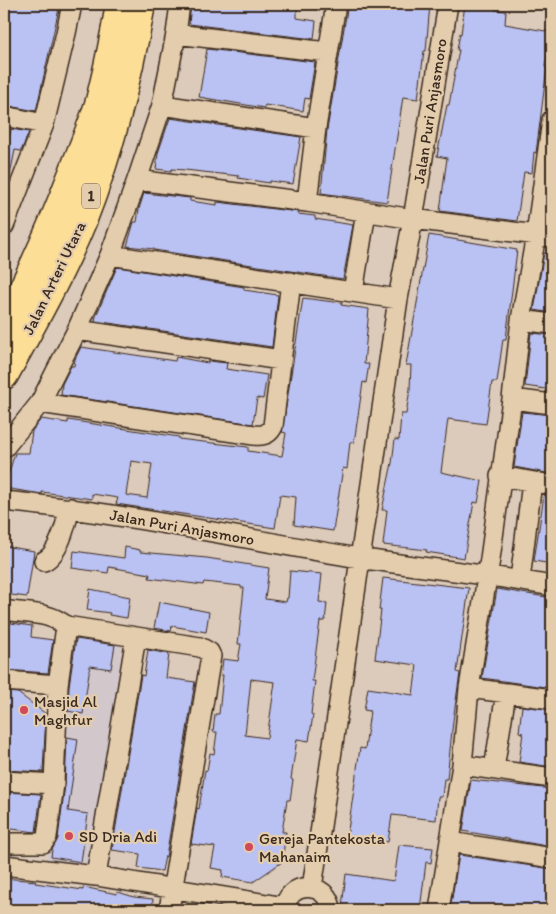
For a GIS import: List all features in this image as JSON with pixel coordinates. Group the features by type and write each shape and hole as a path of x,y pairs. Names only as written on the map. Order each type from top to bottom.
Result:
{"highway":[{"name":"Jalan Arteri Utara","path":"4,326 29,279 55,220 96,112 113,45 120,4"},
{"name":"Jalan Arteri Utara","path":"4,375 54,282 82,221 101,169 130,65 141,4"}],"street":[{"path":"4,226 44,124 72,4"},
{"path":"4,448 40,403 77,330 110,255 162,105 180,4"},
{"path":"307,202 316,128 336,4"},
{"name":"Jalan Puri Anjasmoro","path":"312,888 398,299 448,4"},
{"path":"176,34 328,52"},
{"path":"162,105 316,128"},
{"path":"4,116 44,124"},
{"path":"439,910 462,765 469,688 487,576 521,320 544,236 552,120"},
{"path":"137,180 544,236"},
{"path":"353,292 366,212"},
{"path":"110,255 398,299"},
{"path":"40,403 254,436 264,435 271,431 272,426 291,282"},
{"path":"521,320 552,324"},
{"path":"77,330 281,360"},
{"path":"512,399 552,404"},
{"path":"500,476 552,485"},
{"path":"520,580 532,482"},
{"name":"Jalan Puri Anjasmoro","path":"4,501 70,508 360,558 552,586"},
{"path":"44,561 50,558 54,552 70,508"},
{"path":"4,610 49,616 58,619 66,626 200,646 209,652 211,656 169,910"},
{"path":"4,843 43,843 47,837 54,784 58,685 66,626"},
{"path":"96,876 136,637"},
{"path":"4,681 58,685"},
{"path":"469,688 552,699"},
{"path":"494,769 506,693"},
{"path":"462,765 552,778"},
{"path":"4,781 54,784"},
{"path":"450,842 552,858"},
{"path":"4,865 96,876 285,908 292,894 305,888 312,888 325,895 330,901 331,910"}],"shaded area":[{"path":"68,633 123,641 91,866 46,860 55,783"}],"building":[{"path":"4,4 60,4 36,111 4,105"},
{"path":"191,4 250,4 281,8 282,4 297,4 297,18 316,21 314,39 189,24"},
{"path":"348,4 430,4 426,51 424,51 418,99 403,97 387,202 321,193 327,130"},
{"path":"465,4 496,4 495,10 506,11 505,24 551,32 545,67 547,67 536,153 534,152 532,173 524,172 517,221 440,211 447,158 437,156 447,105 449,105"},
{"path":"207,49 315,62 309,99 305,98 303,111 265,105 264,108 199,97"},
{"path":"170,118 301,137 293,184 270,181 269,183 238,178 239,176 185,170 156,169 158,153"},
{"path":"11,129 29,132 21,151 15,150 9,180 4,180 4,138 9,139"},
{"path":"144,193 190,198 190,201 217,205 217,202 299,212 298,214 315,216 315,219 353,225 343,279 127,246 134,222 137,222"},
{"path":"429,235 517,250 506,339 503,339 497,382 492,382 486,424 448,419 441,472 482,481 478,503 474,502 464,558 426,552 427,550 383,545 387,510 382,510 395,439 399,440 401,414 406,414 411,365 406,365"},
{"path":"544,253 552,254 552,313 534,310"},
{"path":"117,267 244,287 244,290 278,295 272,347 95,321"},
{"path":"303,298 369,309 364,364 369,364 366,383 363,382 354,443 350,442 347,469 343,468 333,531 294,525 296,497 280,495 275,528 116,504 118,498 92,494 92,499 4,488 15,453 29,453 32,431 41,419 68,423 68,420 179,437 179,439 248,447 248,451 282,456 286,433 282,432","holes":["131,461 152,464 147,498 126,495"]},
{"path":"531,333 552,335 552,390 525,386"},
{"path":"81,347 175,361 176,357 208,363 208,361 227,363 226,369 267,375 263,399 257,398 253,424 61,395 62,384 71,366 74,366"},
{"path":"522,412 552,415 552,474 514,467"},
{"path":"544,495 552,496 552,564 534,561"},
{"path":"4,546 34,551 27,597 4,594"},
{"path":"125,547 140,550 140,552 207,558 269,568 265,599 286,602 290,571 322,574 319,602 327,603 325,621 320,621 312,681 315,681 311,714 313,715 309,741 297,739 290,800 287,800 282,832 286,832 282,862 253,882 222,877 223,870 211,868 215,847 191,844 205,770 207,771 210,753 214,754 217,732 213,732 215,714 219,714 223,659 238,661 241,644 238,644 244,588 241,588 241,586 204,582 203,585 149,578 150,574 109,567 108,573 72,568 74,551 124,558","holes":["251,679 275,682 267,738 245,735"]},
{"path":"383,578 469,588 457,672 460,673 447,779 444,779 442,797 438,797 436,820 392,815 388,842 347,837 360,748 365,749 370,711 364,710 368,688 413,695 417,665 375,659"},
{"path":"90,589 130,597 127,618 109,615 110,613 87,610"},
{"path":"497,589 552,598 552,688 482,678"},
{"path":"159,602 209,612 206,632 172,626 171,631 154,628"},
{"path":"4,622 32,626 31,637 53,640 48,673 4,670"},
{"path":"76,639 115,645 111,669 90,666 83,714 68,711 69,686"},
{"path":"148,650 169,654 166,678 195,682 166,857 162,871 138,868 140,854 112,850 141,675 144,676"},
{"path":"4,692 18,693 46,714 43,772 4,770"},
{"path":"522,706 552,710 552,767 519,762 523,733 519,732"},
{"name":"SD Dria Adi","path":"67,737 78,739 68,811 88,814 81,862 51,857 58,838 65,785"},
{"path":"471,780 552,789 552,847 463,831"},
{"path":"5,792 41,794 36,832 4,828"},
{"path":"399,845 433,848 431,863 426,862 420,910 380,908 380,910 370,910 342,906 346,874 394,881"},
{"path":"459,855 552,869 552,910 450,910"},
{"path":"4,878 36,881 35,883 83,890 83,887 153,899 152,910 4,910"}],"place":[{"name":"Masjid Al Maghfur","path":"24,710"},
{"name":"SD Dria Adi","path":"69,836"},
{"name":"Gereja Pantekosta Mahanaim","path":"249,847"}]}
